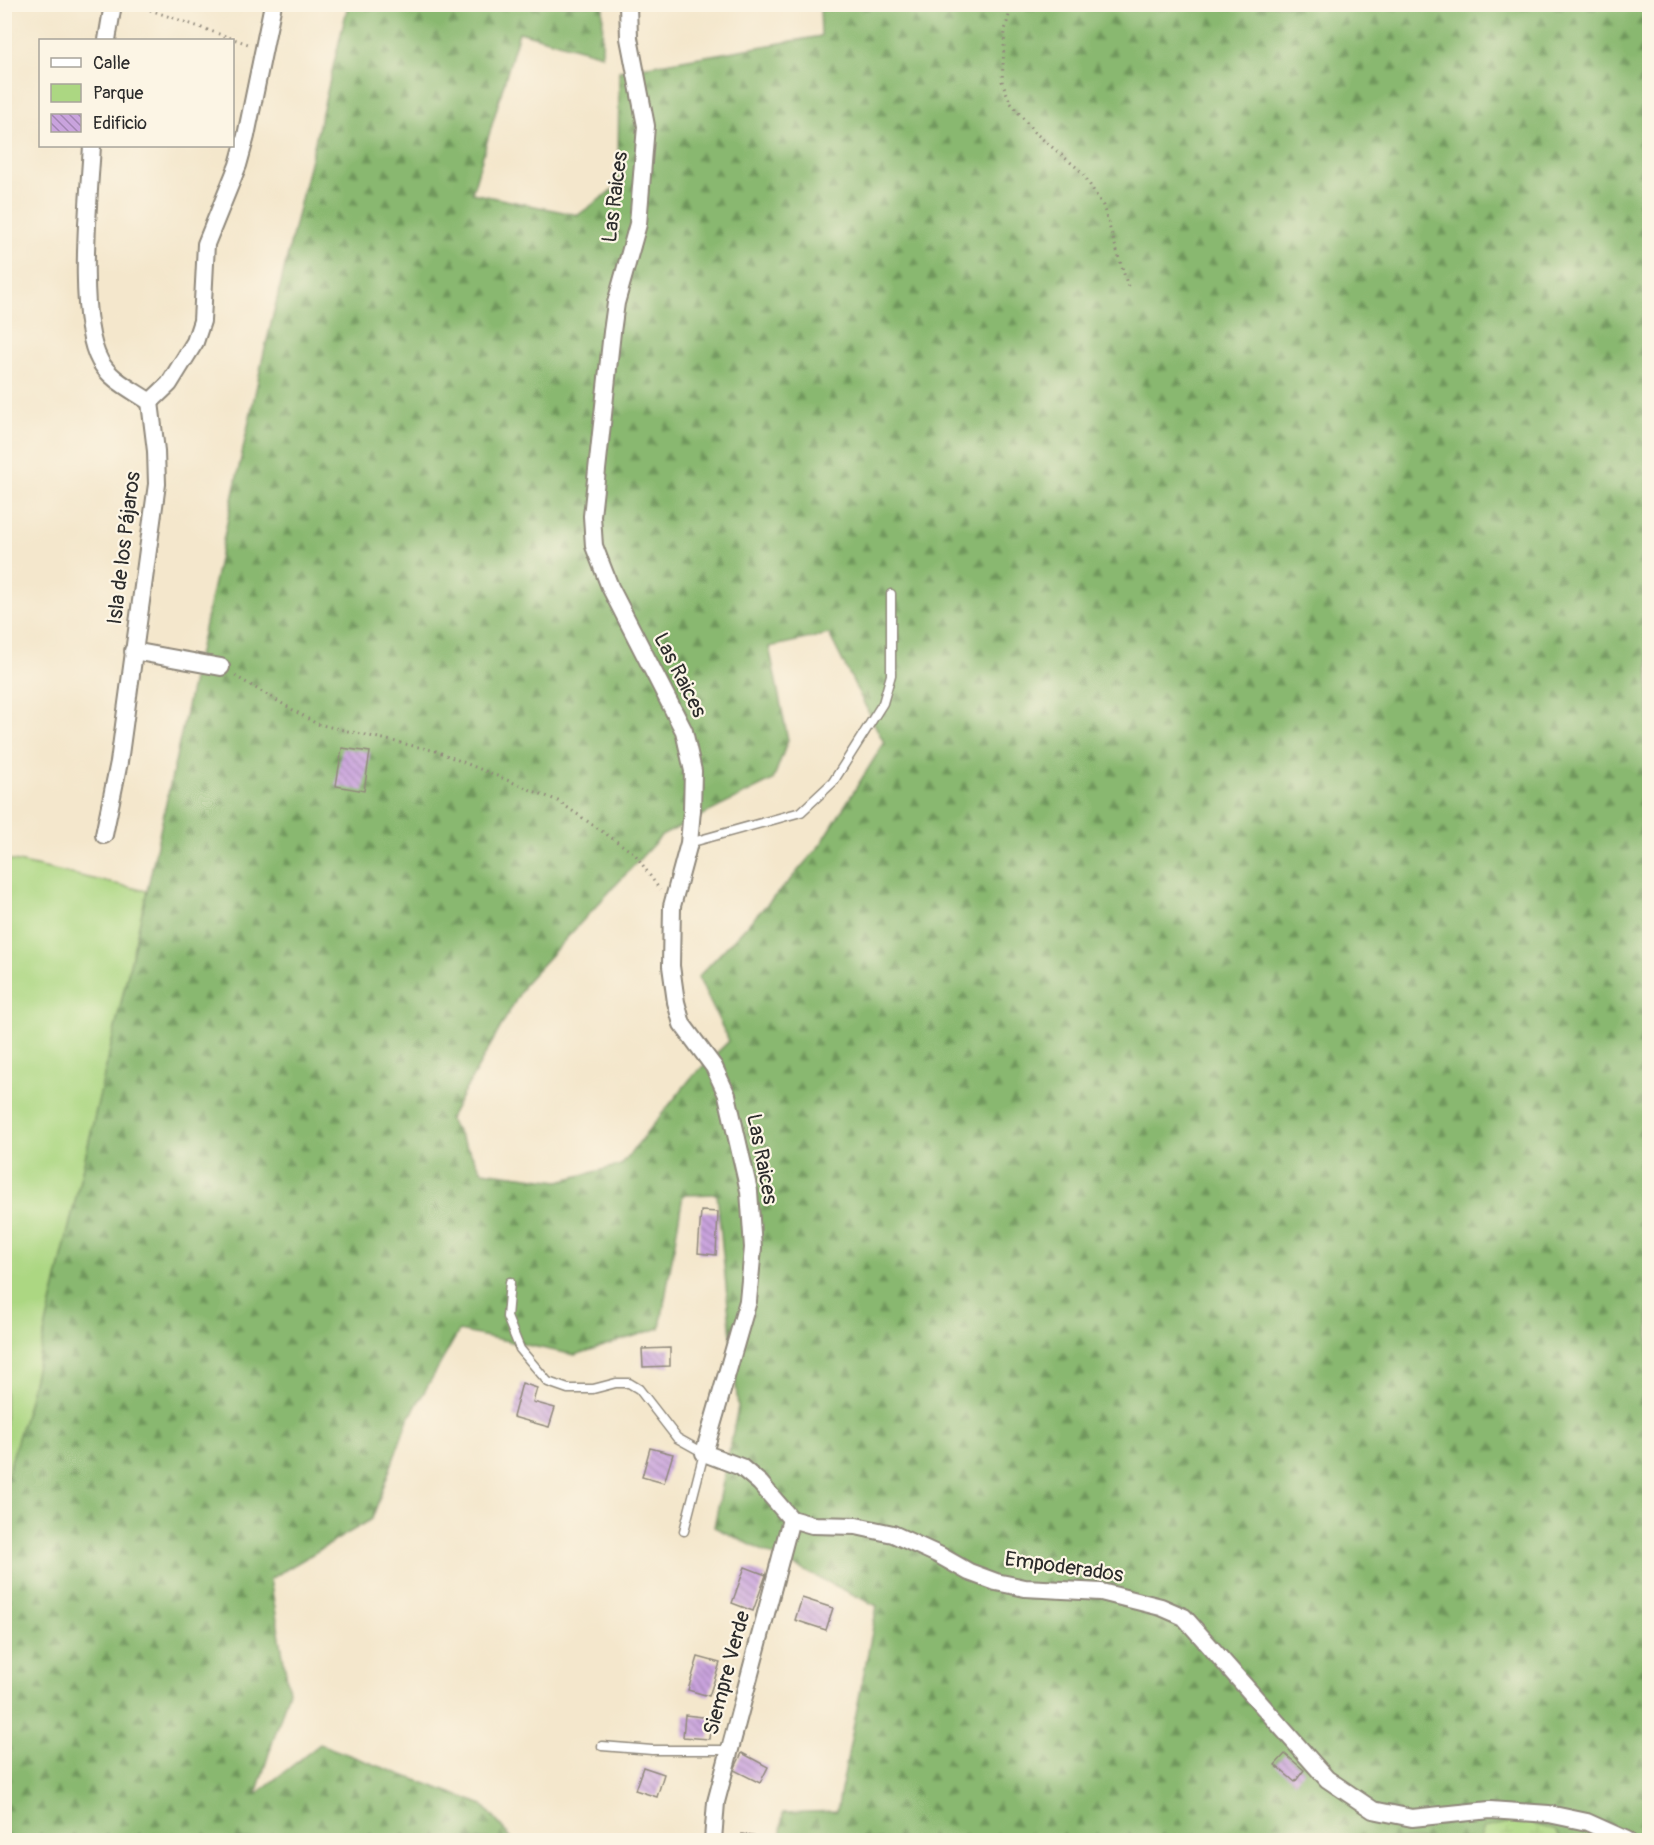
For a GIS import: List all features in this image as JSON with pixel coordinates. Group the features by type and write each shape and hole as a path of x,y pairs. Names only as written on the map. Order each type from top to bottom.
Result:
{"street":[{"path":"107,39 113,4"},
{"path":"92,147 87,240 87,299 92,340 100,361 110,375 150,402 169,384 195,342 202,321 206,244 238,165 273,4"},
{"name":"Las Raices","path":"628,4 629,38 646,126 638,224 616,303 592,516 594,546 610,588 684,731 693,771 692,810 689,843 672,906 671,966 676,1002 682,1024 714,1067 727,1095 749,1191 753,1248 748,1302 704,1453"},
{"name":"Isla de los Pájaros","path":"104,835 119,762 157,484 156,451 150,402"},
{"path":"133,651 221,667"},
{"path":"704,1453 741,1467 760,1483 791,1519"},
{"name":"Siempre Verde","path":"712,1840 716,1802 791,1519"},
{"name":"Empoderados","path":"791,1519 812,1525 856,1526 893,1534 969,1572 996,1582 1025,1588 1101,1592 1161,1607 1184,1617 1327,1779 1373,1810 1412,1818 1490,1810 1549,1814 1587,1822 1627,1840"}],"lane":[{"path":"689,843 801,812 833,782 882,703 891,675 891,594"},
{"path":"510,1282 507,1317 520,1349 548,1382 568,1389 593,1389 616,1383 629,1383 639,1389 677,1438 704,1453"},
{"name":"Las Raices","path":"684,1531 704,1453"},
{"path":"602,1746 651,1750 729,1750"}],"path":[{"path":"133,4 233,39"},
{"path":"1012,4 1005,30 1002,81 1010,102 1034,132 1082,172 1103,206 1129,290"},
{"path":"234,39 264,50"},
{"path":"221,667 317,724 436,751 558,801 634,854 672,906"}],"green space":[{"path":"348,5 603,5 602,55 519,32 472,193 578,215 618,186 619,71 821,36 820,5 1649,5 1649,1840 780,1840 783,1813 837,1811 877,1606 714,1527 738,1407 717,1194 683,1195 660,1328 575,1355 459,1331 407,1422 372,1519 270,1579 289,1691 256,1794 320,1744 483,1805 513,1840 5,1840 4,1486 28,1404 147,891 263,357","holes":["829,634 884,743 821,844 698,977 729,1041 691,1078 621,1165 559,1181 482,1171 449,1119 526,982 661,836 773,780 788,740 769,647"]},
{"path":"5,859 147,891 28,1404 5,1486"},
{"path":"1518,1820 1554,1830 1564,1840 1479,1840 1484,1828"}],"building":[{"path":"342,748 370,752 364,791 336,786"},
{"path":"701,1211 718,1212 716,1255 698,1253"},
{"path":"670,1348 670,1366 643,1367 642,1349"},
{"path":"522,1383 537,1388 533,1402 555,1408 549,1427 513,1417"},
{"path":"650,1448 673,1454 664,1483 642,1477"},
{"path":"745,1567 766,1575 753,1611 732,1603"},
{"path":"802,1598 833,1608 826,1630 795,1620"},
{"path":"698,1657 720,1663 709,1696 688,1690"},
{"path":"685,1715 711,1718 709,1739 683,1737"},
{"path":"742,1753 768,1767 760,1783 734,1770"},
{"path":"1285,1754 1304,1770 1295,1782 1275,1765"},
{"path":"643,1767 664,1774 657,1797 635,1790"},
{"path":"742,1834 762,1838 762,1840 741,1840"}]}
